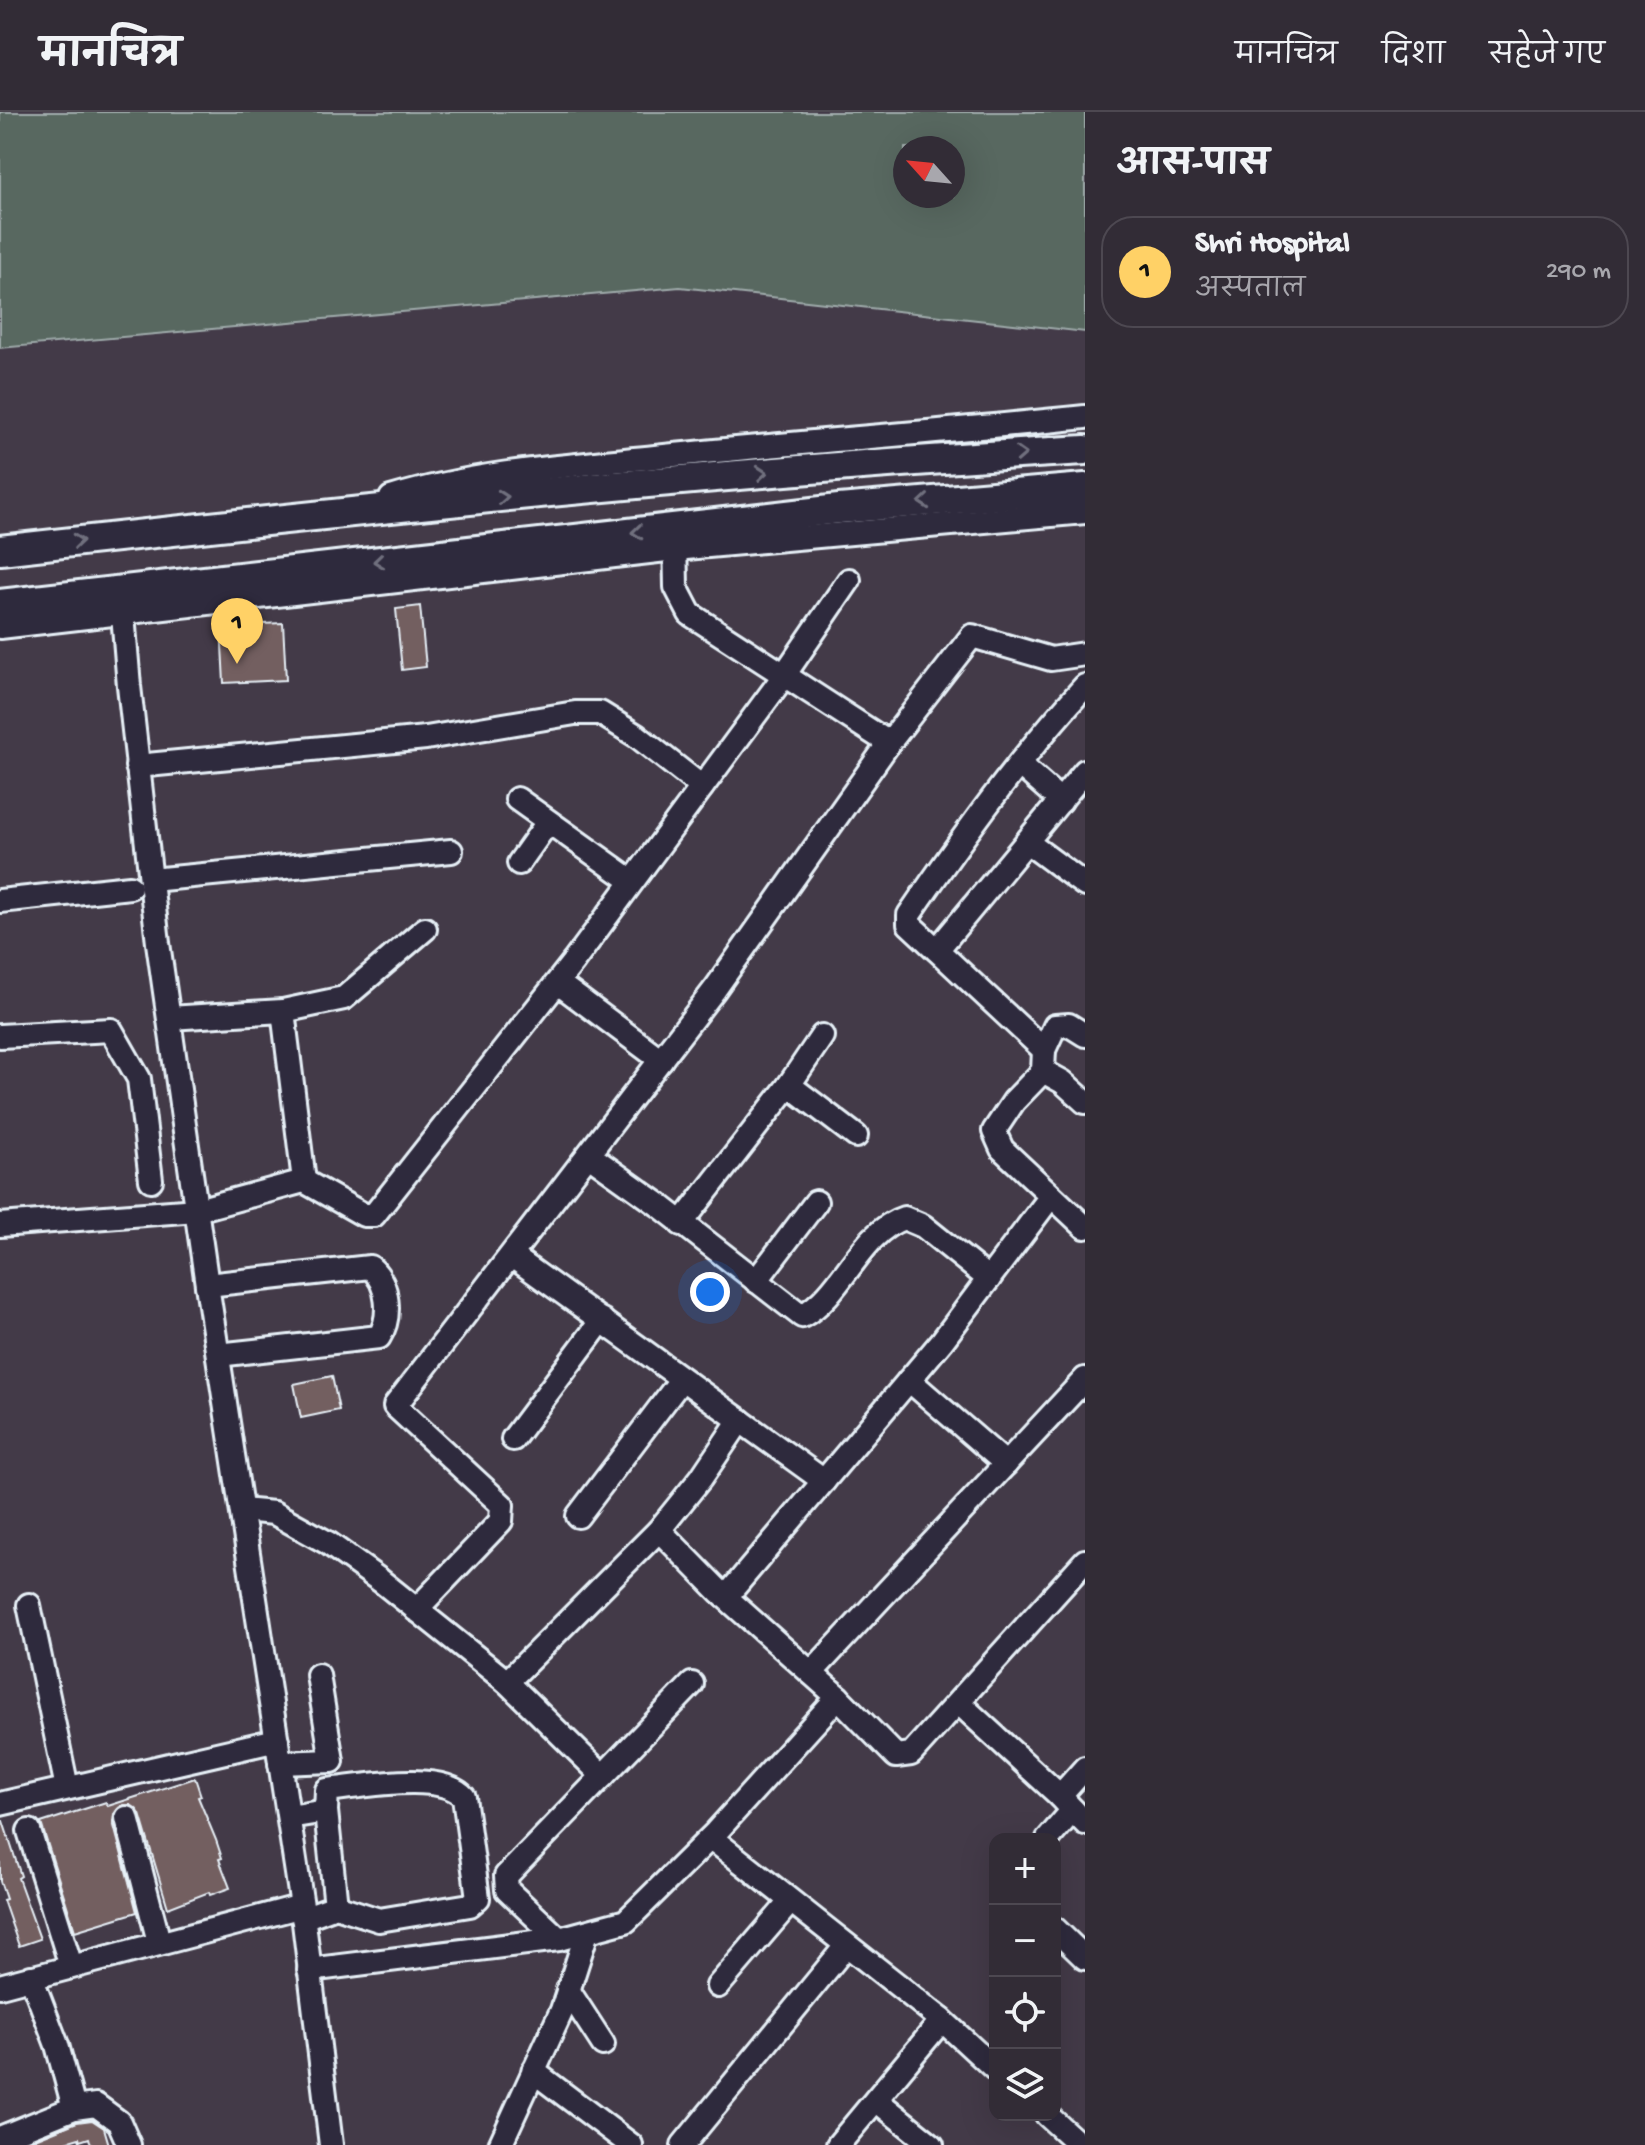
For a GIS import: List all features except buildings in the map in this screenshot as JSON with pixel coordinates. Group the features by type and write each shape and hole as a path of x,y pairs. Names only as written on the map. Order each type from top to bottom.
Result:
{"main road":[{"path":"0,550 348,511 616,474 876,450 1085,450"},
{"path":"0,604 122,601 675,539 839,509 1085,488"}],"street":[{"path":"876,450 1085,417"},
{"path":"889,743 690,614 676,587 675,539 1085,512"},
{"path":"0,1225 197,1210 304,1181 364,1215 374,1215 558,983 785,674 849,580"},
{"path":"0,627 122,601 137,766 141,883 169,1018 289,1817 331,2145"},
{"path":"416,1610 501,1521 502,1505 387,1400 512,1256 715,989 889,743 972,636 1051,659 1085,654"},
{"path":"1085,686 1051,723 968,830 909,915 909,924 1085,1102"},
{"path":"137,766 426,738 575,713 600,713 637,736 702,787"},
{"path":"1019,764 1061,801"},
{"path":"937,950 1085,771"},
{"path":"517,799 632,881"},
{"path":"519,863 548,822"},
{"path":"1027,842 1085,885"},
{"path":"0,901 451,851"},
{"path":"169,1018 283,1011 344,998 425,929"},
{"path":"558,983 661,1060"},
{"path":"283,1011 304,1181"},
{"path":"1085,1035 1069,1025 1055,1026 1044,1061 994,1131 1002,1149 1085,1227"},
{"path":"0,1036 111,1030 139,1079 151,1180"},
{"path":"681,1224 789,1085 822,1036"},
{"path":"789,1085 856,1136"},
{"path":"589,1155 802,1316 815,1309 833,1291 889,1223 904,1218 923,1226 989,1279"},
{"path":"726,1597 909,1380 1051,1196"},
{"path":"756,1281 816,1202"},
{"path":"512,1256 824,1481"},
{"path":"207,1285 370,1267 379,1275 388,1308 387,1325 379,1337 218,1355"},
{"path":"513,1439 602,1320"},
{"path":"578,1516 681,1380"},
{"path":"909,1380 1006,1464"},
{"path":"811,1673 1084,1380"},
{"path":"507,1682 659,1530 701,1478 740,1420"},
{"path":"242,1510 274,1513 328,1543 507,1682 603,1776"},
{"path":"659,1530 726,1597 838,1697 896,1756 911,1754 1085,1561"},
{"path":"29,1605 67,1788"},
{"path":"318,1675 332,1761 351,1780 448,1776"},
{"path":"559,1939 507,1890 506,1876 692,1684"},
{"path":"309,1970 559,1939 626,1921 711,1838 838,1697"},
{"path":"959,1703 1072,1810"},
{"path":"0,1804 277,1740"},
{"path":"280,1763 332,1761"},
{"path":"1053,1833 1072,1810 1085,1768"},
{"path":"0,1986 159,1942 336,1906 379,1920 470,1905 478,1898 464,1797 459,1792 426,1781 327,1790 326,1811 336,1906"},
{"path":"289,1817 326,1811"},
{"path":"127,1818 159,1942"},
{"path":"29,1831 71,1966"},
{"path":"711,1838 942,2020 989,2063"},
{"path":"718,1986 790,1902"},
{"path":"500,2145 562,2010 587,1932"},
{"path":"1061,1935 1085,1958"},
{"path":"683,2145 846,1946"},
{"path":"31,1977 57,2045 74,2108"},
{"path":"568,1990 603,2044"},
{"path":"838,2145 942,2020"},
{"path":"533,2071 631,2145"},
{"path":"876,2100 932,2145"},
{"path":"14,2138 74,2108 96,2105 119,2122 129,2145"},
{"path":"1054,2121 1080,2145"}],"green space":[{"path":"0,112 1085,112 1085,332 680,287 0,348"}],"place":[{"name":"Shri Hospital","path":"237,664"}]}
